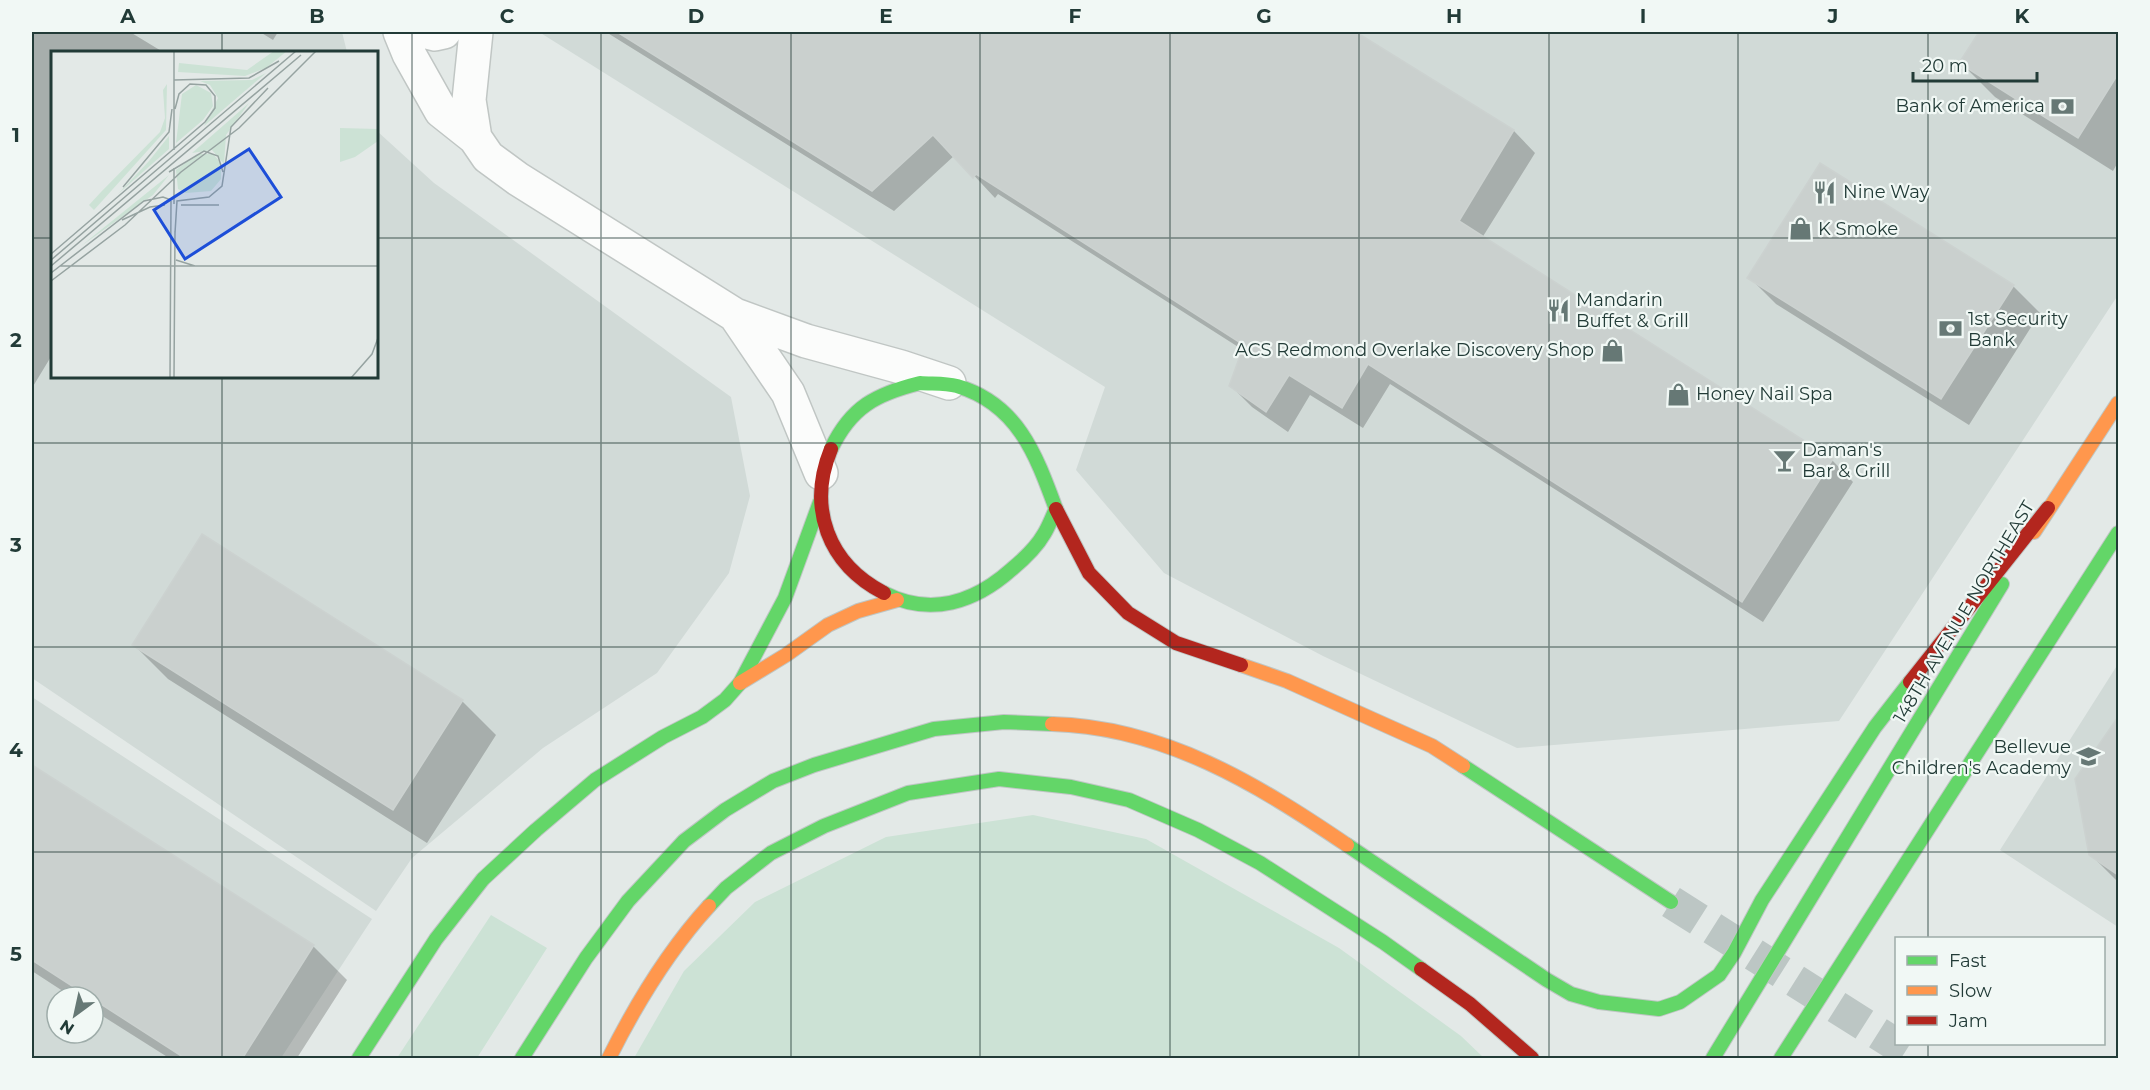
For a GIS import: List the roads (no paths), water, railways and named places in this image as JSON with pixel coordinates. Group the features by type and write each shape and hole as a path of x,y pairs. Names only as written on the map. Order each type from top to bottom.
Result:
{"main road":[{"path":"358,1059 436,939 483,879 595,780 663,737 702,717 725,700 740,683 785,598 834,440 856,411 886,392 921,383 956,386 989,399 1017,423 1035,454 1056,509 1089,573 1128,613 1176,643 1287,681 1432,746 1671,902"},
{"name":"148TH AVENUE NORTHEAST","path":"1713,1059 2048,508 2118,403"},
{"path":"820,487 827,534 843,562 867,585 897,600 932,605 967,599 998,581 1043,535 1056,509"},
{"path":"522,1059 586,958 628,901 684,841 725,810 773,781 814,765 934,729 1004,722 1063,724 1133,735 1210,763 1251,783 1297,811 1571,994 1599,1002 1659,1009 1680,1002 1719,975 1734,953 1762,900 1875,727 2048,508"},
{"path":"1781,1059 2118,532"},
{"path":"740,683 786,655 828,625 858,611 897,600"},
{"path":"609,1059 632,1013 686,931 726,888 771,853 824,826 908,793 999,779 1071,787 1129,800 1198,830 1260,863 1383,942 1470,1005 1532,1059"}],"street":[{"path":"400,32 409,54 441,111 475,138 488,157 518,179 735,315 806,341 901,367 956,386"},
{"path":"427,32 435,34 444,32"},
{"path":"475,138 469,100 476,32"},
{"path":"735,315 788,393 820,487"}],"tunnel":[{"path":"1671,902 1895,1044"},
{"path":"1896,1045 1917,1058"}],"place":[{"name":"Bank of America","path":"2063,106"},
{"name":"Nine Way","path":"1825,192"},
{"name":"K Smoke","path":"1800,229"},
{"name":"Mandarin Buffet & Grill","path":"1558,310"},
{"name":"1st Security Bank","path":"1950,329"},
{"name":"ACS Redmond Overlake Discovery Shop","path":"1612,350"},
{"name":"Honey Nail Spa","path":"1678,394"},
{"name":"Daman's Bar & Grill","path":"1784,460"},
{"name":"Bellevue Children's Academy","path":"2089,757"}]}
